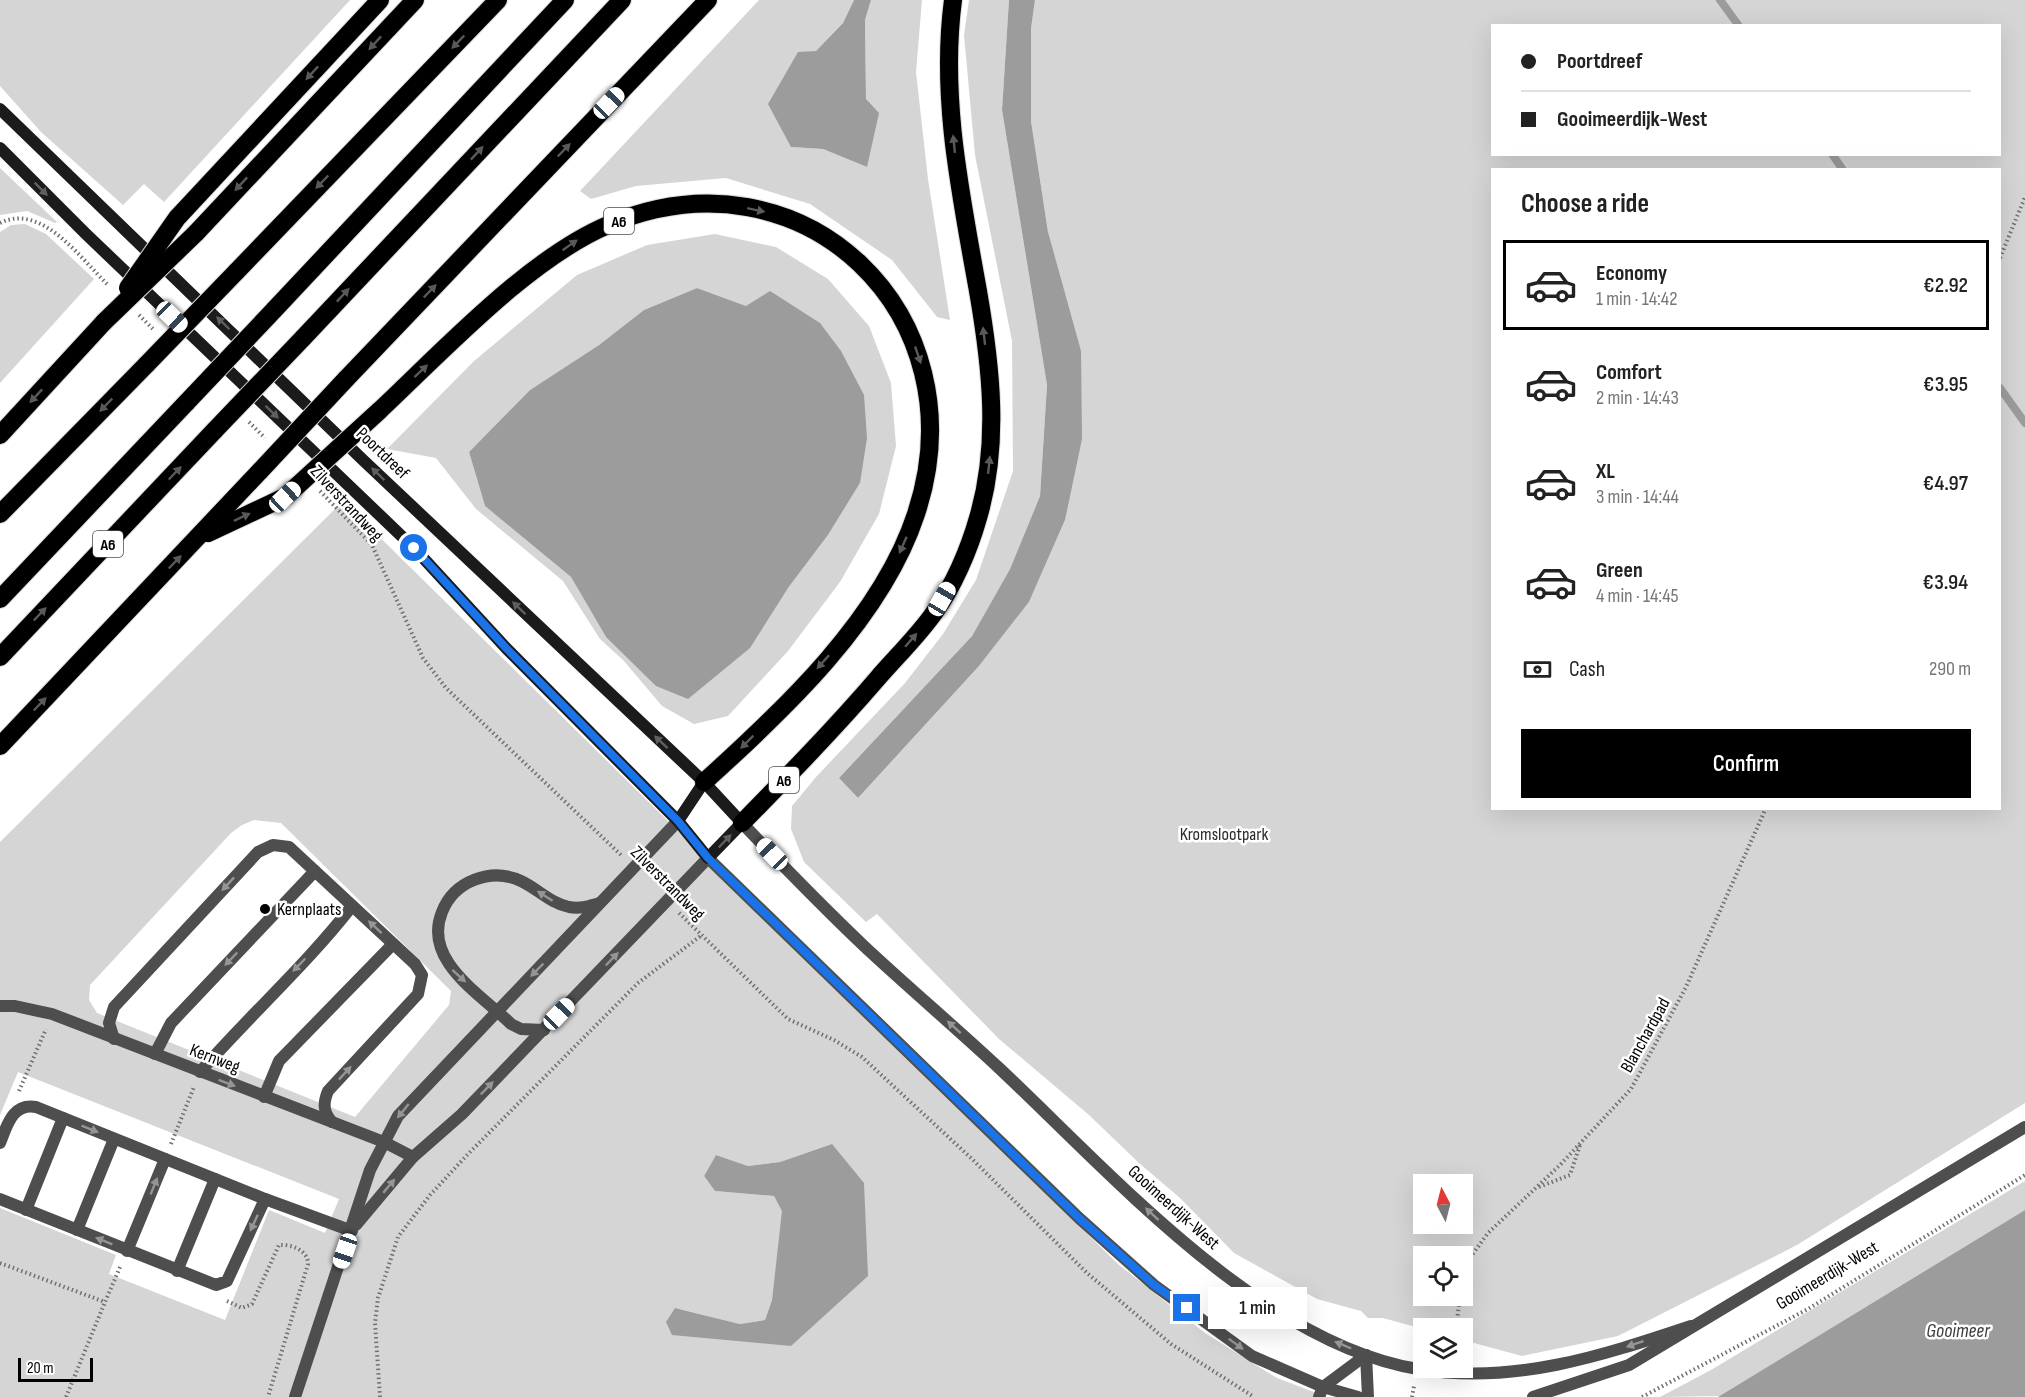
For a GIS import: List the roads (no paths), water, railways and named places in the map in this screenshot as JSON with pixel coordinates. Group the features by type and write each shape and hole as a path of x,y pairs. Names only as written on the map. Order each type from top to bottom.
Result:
{"highway":[{"path":"104,322 177,218 380,0"},
{"path":"0,435 104,322 196,233 415,0"},
{"path":"0,514 498,0"},
{"name":"A6","path":"0,599 565,0"},
{"name":"A6","path":"0,657 622,0"},
{"name":"A6","path":"0,746 708,0"},
{"name":"A6","path":"742,823 827,736 934,613 963,558 978,519 989,471 992,394 954,146 948,87 953,0"},
{"name":"A6","path":"198,538 285,497 528,275 579,239 640,213 678,206 714,205 756,209 796,221 822,234 871,274 894,302 911,336 924,372 929,407 929,440 925,476 916,513 902,548 882,586 844,638 788,701 704,782"}],"main road":[{"name":"Poortdreef","path":"0,109 380,476 704,782 742,823"},
{"path":"0,148 86,234 414,548 506,648 678,821 708,858 742,823"},
{"path":"678,821 704,782"}],"street":[{"path":"295,1397 352,1231 370,1170 398,1116 678,821"},
{"name":"Gooimeerdijk-West","path":"742,823 865,947 997,1066 1196,1254 1281,1313 1366,1354 1417,1369 1462,1373 1512,1373 1601,1356 1691,1326"},
{"path":"114,1039 109,1023 114,1007 258,852 273,845 289,847 419,969 421,988 328,1091 324,1105 326,1116 332,1122"},
{"path":"352,1231 413,1157 462,1114 708,858 1079,1218 1154,1285 1252,1356 1321,1392 1358,1397"},
{"path":"155,1054 171,1023 315,872"},
{"path":"544,1030 521,1029 511,1024 450,968 443,954 438,926 450,897 473,880 491,875 507,876 522,882 555,903 570,907 585,908 600,903"},
{"path":"200,1072 231,1035 336,927 352,906"},
{"path":"264,1097 279,1061 393,944"},
{"name":"Kernweg","path":"0,1006 15,1006 52,1014 384,1142 413,1157"},
{"path":"0,1143 10,1117 19,1109 36,1107 265,1199 352,1231"},
{"path":"26,1210 63,1118"},
{"name":"Gooimeerdijk-West","path":"1533,1397 1629,1365 2025,1127"},
{"path":"76,1230 114,1139"},
{"path":"127,1251 165,1159"},
{"path":"177,1271 215,1179"},
{"path":"0,1199 216,1285 226,1281 265,1199"},
{"path":"1321,1392 1366,1354"},
{"path":"1366,1354 1368,1397"}],"water":[{"path":"854,0 871,0 865,20 866,99 879,113 867,167 823,149 791,147 768,104 798,52 816,51 843,23"},
{"path":"1009,0 1035,0 1031,29 1031,121 1048,232 1081,351 1082,439 1065,520 1029,602 979,666 858,798 839,778 972,636 1010,569 1040,496 1047,385 1002,110"},
{"path":"697,288 746,306 770,291 820,323 841,351 864,395 867,438 860,483 828,535 788,588 750,648 688,699 656,686 606,637 571,577 485,506 469,452 530,390 599,345 644,310"},
{"path":"832,1144 864,1183 868,1276 791,1346 672,1335 666,1322 675,1308 740,1324 765,1320 772,1300 782,1211 774,1196 715,1191 704,1176 716,1155 748,1166 780,1162"},
{"name":"Gooimeer","path":"2025,1210 2025,1397 1718,1397"}],"waterway":[{"path":"1720,0 1738,24"},
{"path":"1833,156 1842,168"},
{"path":"2001,389 2025,423"}],"place":[{"name":"Kernplaats","path":"265,909"}],"park label":[{"name":"Kromslootpark","path":"1224,834"}]}
